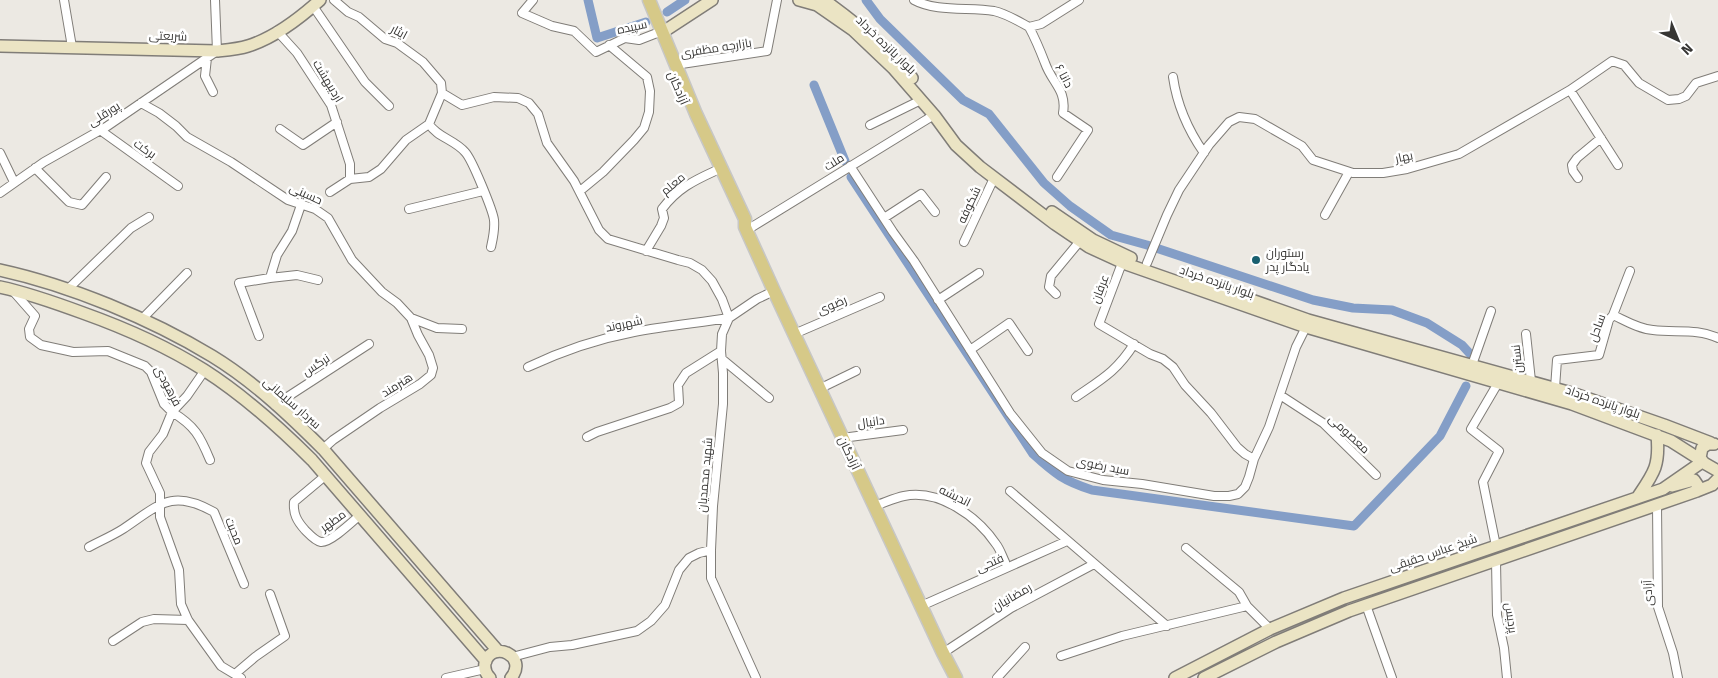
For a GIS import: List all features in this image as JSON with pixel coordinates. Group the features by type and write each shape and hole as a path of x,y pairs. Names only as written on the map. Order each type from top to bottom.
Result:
{"main road":[{"name":"آزادگان","path":"642,0 676,65 714,154 746,220 746,229"},
{"name":"آزادگان","path":"649,0 670,69 715,171 739,222 746,229 842,438 956,678"}],"street":[{"path":"64,0 72,47"},
{"path":"214,0 218,51"},
{"name":"ایثار","path":"334,0 385,38 397,43 423,62 441,84 442,93"},
{"name":"سپیده","path":"534,0 522,13 552,26 574,31 596,52 625,38 639,40 660,32"},
{"path":"660,32 712,0"},
{"name":"بازارچه مظفری","path":"676,65 767,51 777,0"},
{"name":"بلوار پانزده خرداد","path":"799,0 818,5 852,30 893,68 921,100 936,112 956,145 994,178 1080,241 1122,263 1306,327 1472,365 1555,388 1715,444"},
{"name":"بلوار پانزده خرداد","path":"824,0 857,24 899,63 936,112 985,161 1059,218 1093,240 1147,264 1308,320 1413,353 1498,383 1572,404 1657,435 1671,441 1718,471"},
{"path":"914,0 937,7 996,12 1011,17 1029,27 1041,24 1079,0"},
{"path":"983,0 983,10"},
{"path":"317,3 365,82 389,106"},
{"name":"شریعتی","path":"0,46 218,51 248,46 277,31 317,3"},
{"name":"دانا ۶","path":"1029,27 1040,48 1045,65 1062,93 1063,114 1088,130 1057,177"},
{"name":"اردیبهشت","path":"277,31 298,54 330,105 350,164 350,179"},
{"path":"580,191 609,166 634,140 644,128 649,112 650,91 647,76 609,45"},
{"name":"پورقلی","path":"0,193 35,168 100,130 218,51"},
{"path":"206,58 205,76 213,92"},
{"name":"بهار","path":"1147,264 1179,190 1204,153 1229,122 1239,117 1255,119 1302,146 1313,160 1349,172 1383,173 1407,169 1459,154 1570,90 1612,62 1624,66 1639,83 1668,100 1680,99 1686,96 1696,83 1718,76"},
{"path":"1173,77 1176,94 1185,121 1204,153"},
{"path":"1570,90 1618,165"},
{"path":"330,192 350,179 369,177 381,169 406,140 429,124 442,93 462,105 494,96 518,98 529,103 538,114 547,143 580,191 599,230 608,239 690,263 702,270 722,299 729,318 757,299 774,291"},
{"path":"870,125 921,100"},
{"name":"حسینی","path":"141,103 160,113 187,137 231,162 288,200 315,208 328,218 352,260 382,292 411,318"},
{"name":"ملت","path":"746,229 936,112"},
{"path":"280,129 303,145 337,122"},
{"path":"429,124 432,129 453,141 466,153 475,170 494,219 494,234 491,248"},
{"name":"برکت","path":"100,130 178,186"},
{"path":"1578,178 1572,165 1601,138"},
{"path":"0,153 14,182"},
{"name":"سید رضوی","path":"850,166 914,261 1010,412 1042,453 1068,470 1103,480 1142,484 1214,496 1238,494 1245,487 1254,459 1263,443 1296,347 1306,327"},
{"path":"35,168 69,202 82,205 106,177"},
{"name":"معلم","path":"646,251 661,226 664,218 662,209 667,203 686,184 715,171"},
{"path":"1325,215 1349,172"},
{"name":"شکوفه","path":"964,242 994,178"},
{"path":"409,209 483,191"},
{"path":"884,218 921,194 935,212"},
{"path":"270,278 277,255 292,231 301,205"},
{"path":"67,290 131,228 149,217"},
{"path":"1056,294 1049,287 1052,276 1080,241"},
{"name":"عرفان","path":"1122,263 1099,324 1134,344"},
{"name":"سردار سلیمانی","path":"0,270 67,290 142,319 213,357 275,404 323,449 498,651"},
{"name":"ساحل","path":"1555,388 1557,360 1599,355 1609,320 1613,315 1630,271"},
{"path":"142,319 187,273"},
{"path":"938,300 979,273"},
{"path":"259,336 239,283 297,275 318,280"},
{"path":"6,288 62,305 136,334 205,370 245,401 287,435 325,476 360,515 487,669"},
{"name":"فرهودی","path":"6,288 34,316 29,329 30,337 41,345 73,352 108,351 145,366 151,372 164,404 172,412 163,434 149,452 146,463 160,493 160,517 179,570 181,604 188,620 220,666 238,676"},
{"name":"رضوی","path":"794,334 880,297"},
{"path":"1472,365 1491,310"},
{"path":"1613,315 1636,326 1653,330 1686,330 1718,338"},
{"path":"411,318 437,328 462,329"},
{"name":"هنرمند","path":"323,449 333,440 420,384 432,374 433,368 429,355 411,318"},
{"name":"شهید محمدیان","path":"729,318 722,334 722,404 713,506 711,578 756,678"},
{"name":"شهروند","path":"528,367 583,345 633,332 729,318"},
{"path":"970,350 1009,323 1028,351"},
{"name":"نسترن","path":"1526,334 1530,381"},
{"name":"نرگس","path":"275,404 369,344"},
{"path":"1076,397 1111,373 1134,344 1150,354 1164,359 1173,366 1186,385 1211,413 1237,447 1254,459"},
{"path":"587,437 670,408 679,403 678,385 686,374 721,354 768,398"},
{"path":"205,370 187,396 172,412 195,430 210,460"},
{"path":"819,388 856,371"},
{"path":"1496,546 1483,482 1499,451 1471,429 1498,383"},
{"name":"معصومی","path":"1280,395 1323,423 1376,475"},
{"name":"دانیال","path":"842,438 903,430"},
{"path":"1637,498 1654,473 1659,454 1657,435"},
{"path":"1702,461 1700,454 1702,448 1715,444"},
{"name":"شیخ عباس حقیقی","path":"1175,678 1270,629 1344,598 1664,489 1702,461"},
{"name":"مطهر","path":"325,476 294,502 293,512 299,523 312,538 320,542 328,540 360,515"},
{"path":"1204,678 1276,642 1366,605 1697,491 1712,485 1718,479"},
{"path":"1664,489 1694,480 1698,486 1697,491"},
{"path":"1010,491 1167,626"},
{"name":"اندیشه","path":"874,506 904,496 926,496 949,503 968,514 986,533 996,544 1004,562"},
{"name":"محبت","path":"160,504 172,501 192,501 214,512 244,584"},
{"path":"89,547 121,530 160,504"},
{"name":"آزادی","path":"1657,505 1658,607 1673,653 1678,678"},
{"name":"فتحی","path":"921,606 1067,541"},
{"path":"1186,548 1239,592 1247,606 1270,629"},
{"path":"512,657 550,647 572,645 637,631 651,621 665,605 680,570 689,558 711,550"},
{"name":"پردیس","path":"1496,561 1497,615 1504,648 1506,678"},
{"name":"رمضانیان","path":"943,653 1011,608 1094,564"},
{"path":"1422,572 1426,584"},
{"path":"238,676 255,657 285,636 270,594"},
{"path":"1366,605 1392,678"},
{"path":"1061,656 1122,636 1247,606"},
{"path":"113,641 142,622 154,619 188,620"},
{"path":"997,678 1025,647"},
{"path":"487,669 491,654 498,651 506,652 512,657 516,668 514,677"},
{"path":"446,678 487,669"}],"waterway":[{"path":"588,0 597,38 646,22"},
{"path":"667,12 685,0"},
{"path":"866,0 880,19 963,100 989,114 1044,183 1070,206 1111,235 1147,245 1313,300 1353,308 1392,310 1427,323 1462,345 1472,356"},
{"path":"814,85 845,161"},
{"path":"851,177 1033,454 1060,476 1092,490 1354,526 1440,436 1466,386"}],"place":[{"name":"رستوران یادگار پدر","path":"1256,260"}]}
